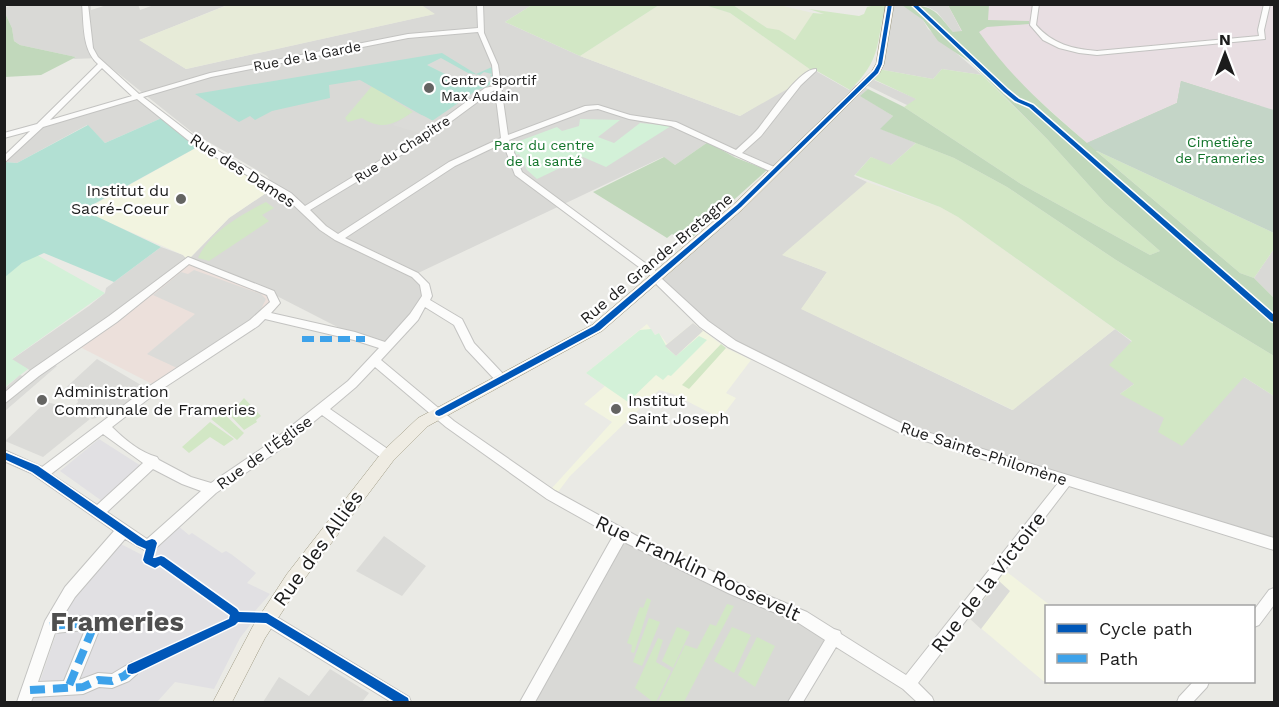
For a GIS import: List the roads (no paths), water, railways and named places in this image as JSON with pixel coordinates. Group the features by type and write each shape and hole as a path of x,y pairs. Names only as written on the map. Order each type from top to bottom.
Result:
{"main road":[{"name":"Rue de Grande-Bretagne","path":"439,414 597,328 776,171 863,85 880,64 890,4"},
{"name":"Rue des Alliés","path":"222,702 267,618 306,562 388,456 413,431 439,414"}],"street":[{"name":"Rue des Dames","path":"85,4 90,48 101,65 196,142 288,195 338,238 415,275 424,284 427,296 425,302"},
{"path":"480,4 480,30"},
{"path":"1036,4 1033,25 1037,32 1048,41 1083,52 1263,36 1275,40"},
{"path":"1263,36 1261,30 1267,4"},
{"name":"Rue Sainte-Philomène","path":"480,30 495,65 505,139 518,173 656,277 725,340 904,430 1275,544"},
{"name":"Rue de la Garde","path":"4,136 136,95 210,75 408,36 480,30"},
{"path":"4,161 101,65"},
{"path":"738,152 764,127 798,84 814,70"},
{"name":"Rue du Chapitre","path":"304,210 423,138 488,90 499,87"},
{"path":"338,238 452,164 505,139 573,112 598,107 629,117 673,124 776,171"},
{"path":"4,400 35,373 113,319 188,260 272,293 275,303 254,323 108,423 42,474"},
{"path":"375,361 425,302 458,322 470,346 502,380"},
{"path":"264,315 355,336 387,347"},
{"name":"Rue de l'Église","path":"123,531 146,545 152,543 213,489 322,410 375,361"},
{"name":"Rue Franklin Roosevelt","path":"375,361 439,414 551,495 621,535 735,589 802,617 908,684 927,702"},
{"path":"322,410 388,456"},
{"path":"108,423 153,461 179,479 213,489"},
{"path":"4,455 42,474 123,531 70,592 50,626 27,696 83,687 98,680 112,681 124,676 132,669"},
{"path":"99,512 153,461"},
{"name":"Rue de la Victoire","path":"908,684 1067,480"},
{"path":"527,702 621,535"},
{"path":"1255,619 1275,595"},
{"path":"267,618 404,702"},
{"path":"50,626 89,623 93,628 68,688"},
{"path":"795,702 835,636"},
{"path":"1184,702 1200,683"}],"place":[{"name":"Centre sportif Max Audain","path":"429,88"},
{"name":"Institut du Sacré-Coeur","path":"181,199"},
{"name":"Administration Communale de Frameries","path":"42,400"},
{"name":"Institut Saint Joseph","path":"616,409"}],"district":[{"name":"Frameries","path":"117,622"}],"park label":[{"name":"Cimetière de Frameries","path":"1220,150"},
{"name":"Parc du centre de la santé","path":"544,154"}]}
